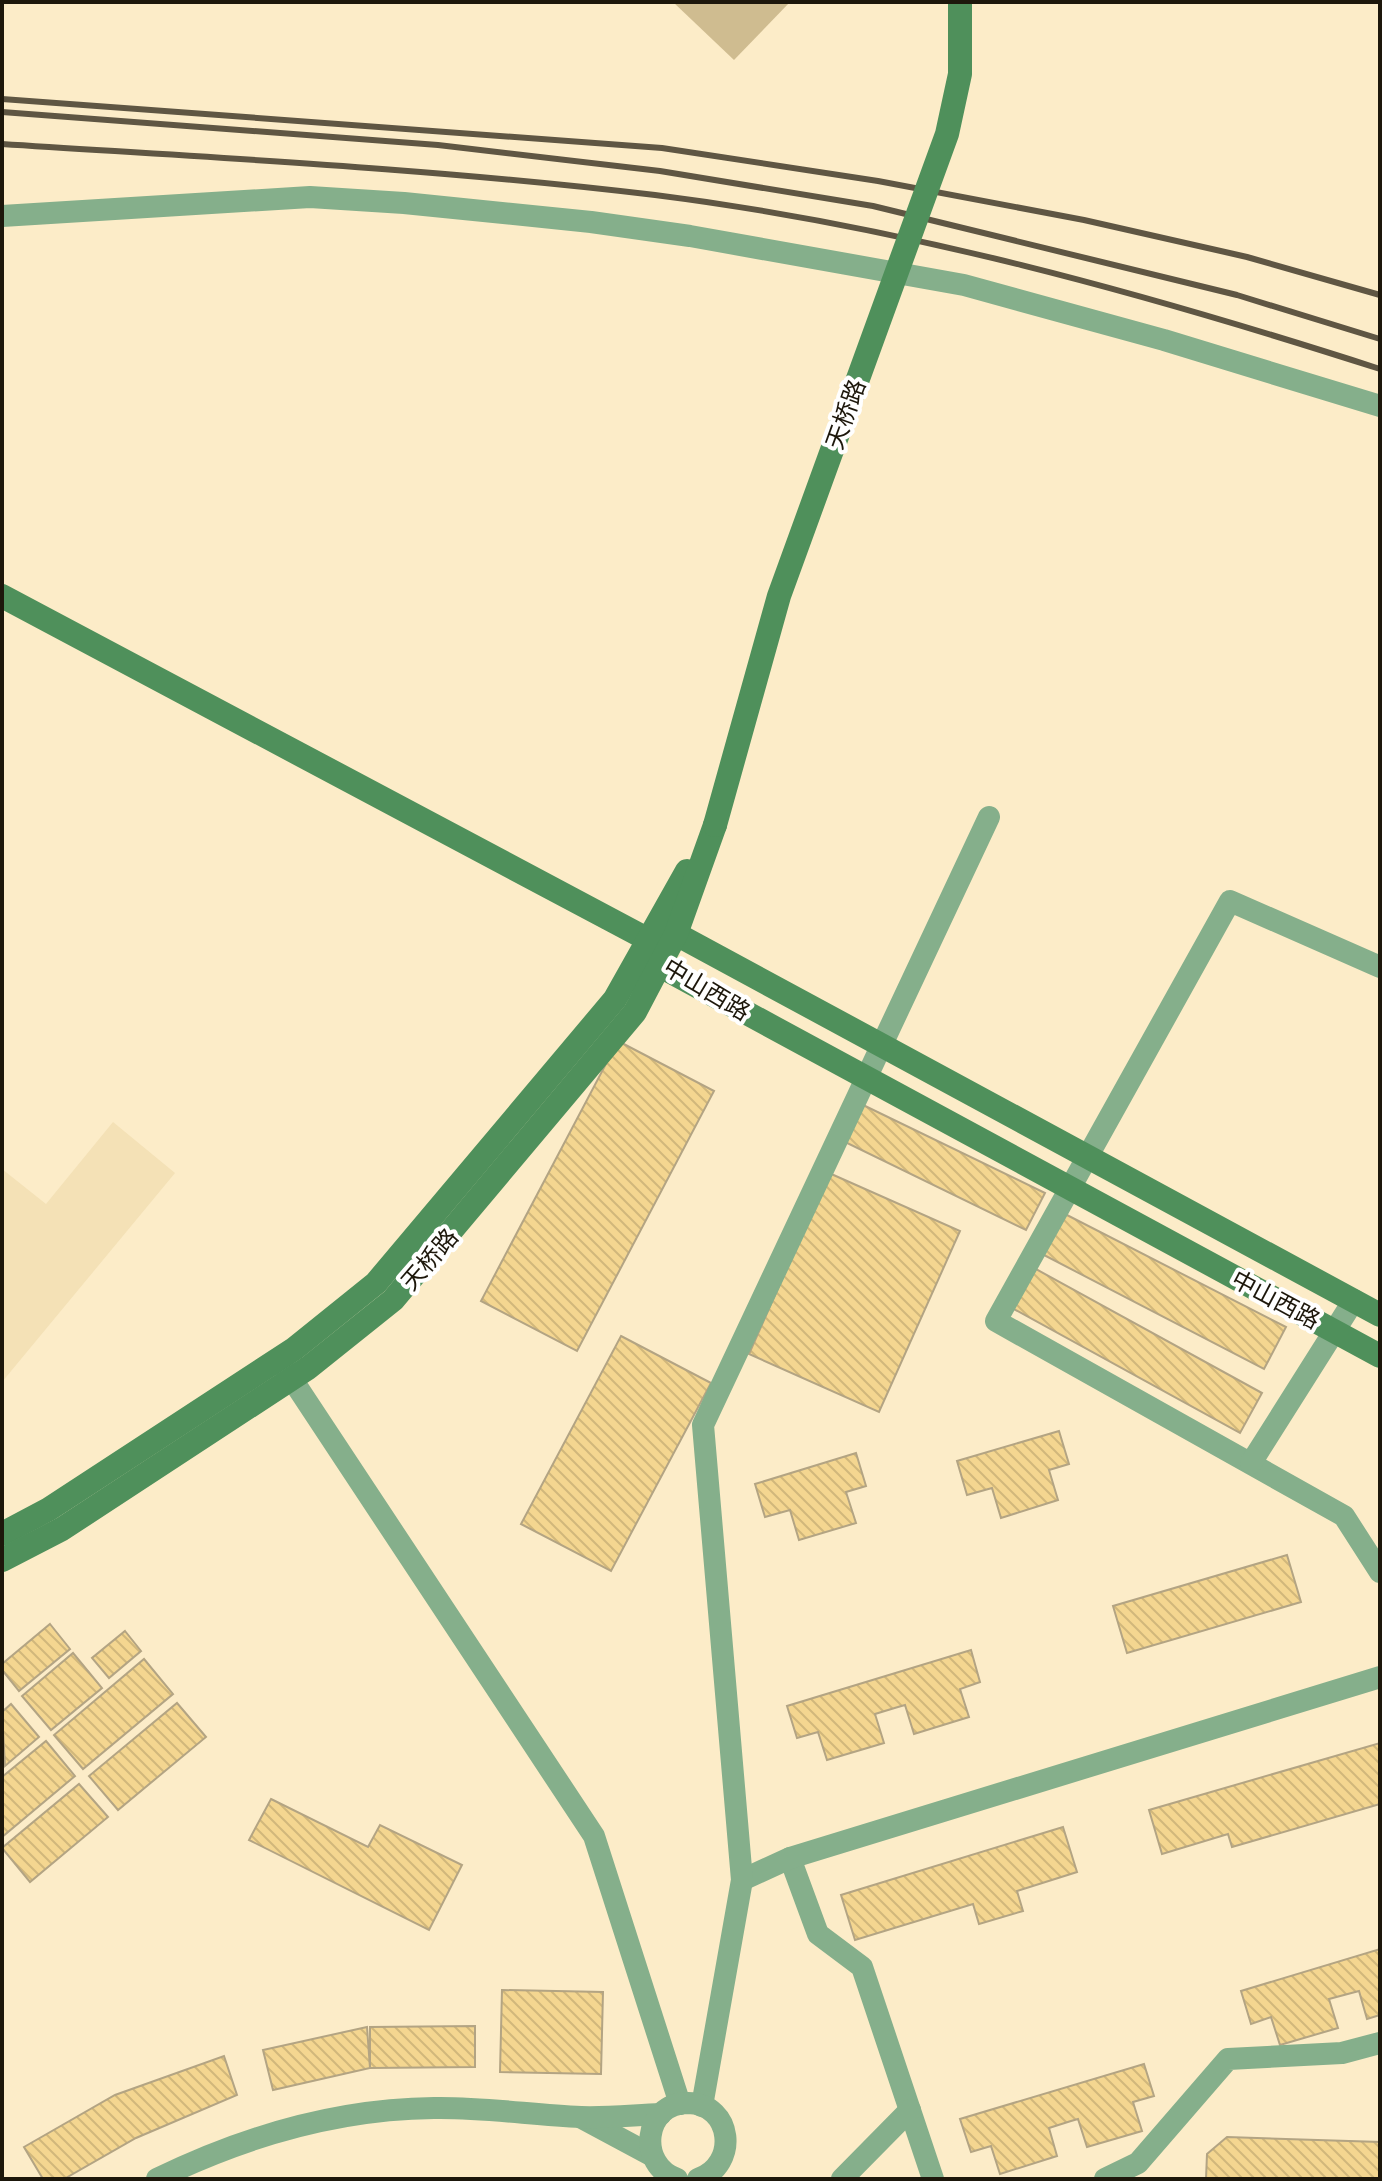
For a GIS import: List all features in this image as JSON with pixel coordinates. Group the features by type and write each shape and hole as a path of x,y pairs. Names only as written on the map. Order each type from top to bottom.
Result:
{"main road":[{"name":"天桥路","path":"2,1534 366,1325 418,1274 635,1012 676,934 715,825 779,596 947,134 960,74 960,2"},
{"path":"2,596 647,939"},
{"name":"天桥路","path":"2,1560 62,1529 285,1369 400,1258 615,999 715,825"},
{"name":"中山西路","path":"1380,1315 676,934 647,939 660,966 1380,1356"}],"street":[{"path":"2,216 310,197 435,205 591,222 690,236 964,285 1164,340 1380,406"},
{"path":"651,2155 650,2133 681,2108 742,1880 703,1425 989,817"},
{"path":"1380,967 1230,901 996,1321 1344,1516 1380,1572"},
{"path":"1251,1463 1354,1300"},
{"path":"285,1369 594,1836 681,2108"},
{"path":"742,1880 790,1858 1380,1677"},
{"path":"790,1858 818,1934 862,1967 933,2179"},
{"path":"1105,2179 1138,2163 1228,2059 1342,2053 1380,2043"},
{"path":"157,2179 201,2157 276,2131 354,2114 433,2107 581,2117 681,2108 719,2119 727,2140 722,2170 698,2179"},
{"path":"842,2179 910,2110"},
{"path":"581,2117 651,2155 664,2173 677,2179"}],"shaded area":[{"path":"673,2 790,2 734,60"},
{"path":"113,1122 175,1173 2,1382 2,1169 46,1204"}],"building":[{"path":"618,1041 714,1091 577,1351 481,1301"},
{"path":"861,1104 1045,1193 1026,1230 843,1141"},
{"path":"829,1173 960,1231 879,1412 749,1354"},
{"path":"1063,1213 1286,1327 1264,1369 1042,1254"},
{"path":"1034,1268 1262,1393 1240,1433 1012,1308"},
{"path":"621,1336 711,1383 611,1571 521,1524"},
{"path":"1059,1431 1069,1464 1049,1470 1058,1500 1001,1518 992,1488 967,1495 957,1461"},
{"path":"856,1453 866,1486 846,1492 856,1523 799,1540 790,1510 765,1517 755,1484"},
{"path":"1287,1555 1301,1602 1127,1653 1113,1606"},
{"path":"50,1624 70,1649 19,1691 2,1670 2,1664"},
{"path":"125,1631 141,1651 109,1678 92,1658"},
{"path":"971,1650 980,1682 960,1689 969,1717 914,1734 905,1705 898,1707 875,1714 884,1743 827,1760 818,1732 797,1738 787,1706"},
{"path":"73,1653 102,1688 51,1730 22,1696"},
{"path":"144,1659 173,1694 83,1769 54,1735"},
{"path":"177,1703 206,1737 118,1810 89,1776"},
{"path":"11,1704 39,1737 5,1766 2,1712"},
{"path":"46,1741 75,1776 2,1837 2,1777"},
{"path":"1380,1743 1380,1804 1232,1847 1228,1834 1162,1854 1149,1810"},
{"path":"79,1784 108,1817 30,1882 2,1848"},
{"path":"271,1799 368,1847 380,1825 462,1865 429,1930 249,1840"},
{"path":"1063,1827 1077,1872 1017,1891 1023,1911 979,1924 973,1904 855,1940 841,1895"},
{"path":"1380,1949 1380,2015 1367,2019 1359,1991 1329,1999 1338,2028 1280,2045 1271,2017 1251,2024 1241,1991"},
{"path":"502,1990 603,1992 601,2074 500,2072"},
{"path":"475,2026 475,2067 370,2068 370,2027"},
{"path":"367,2027 370,2068 273,2090 263,2050"},
{"path":"224,2056 237,2095 136,2138 64,2179 43,2179 24,2147 115,2095"},
{"path":"1144,2064 1154,2096 1133,2102 1142,2131 1087,2147 1078,2119 1071,2121 1049,2128 1057,2156 1000,2174 991,2146 971,2152 960,2119"},
{"path":"1227,2137 1380,2142 1380,2179 1206,2179 1207,2154"}],"railway":[{"path":"2,99 662,148 878,181 1084,220 1247,257 1380,295"},
{"path":"2,112 438,145 660,171 873,206 1237,295 1380,339"},
{"path":"2,144 492,178 747,208 1022,265 1202,314 1380,369"}]}
